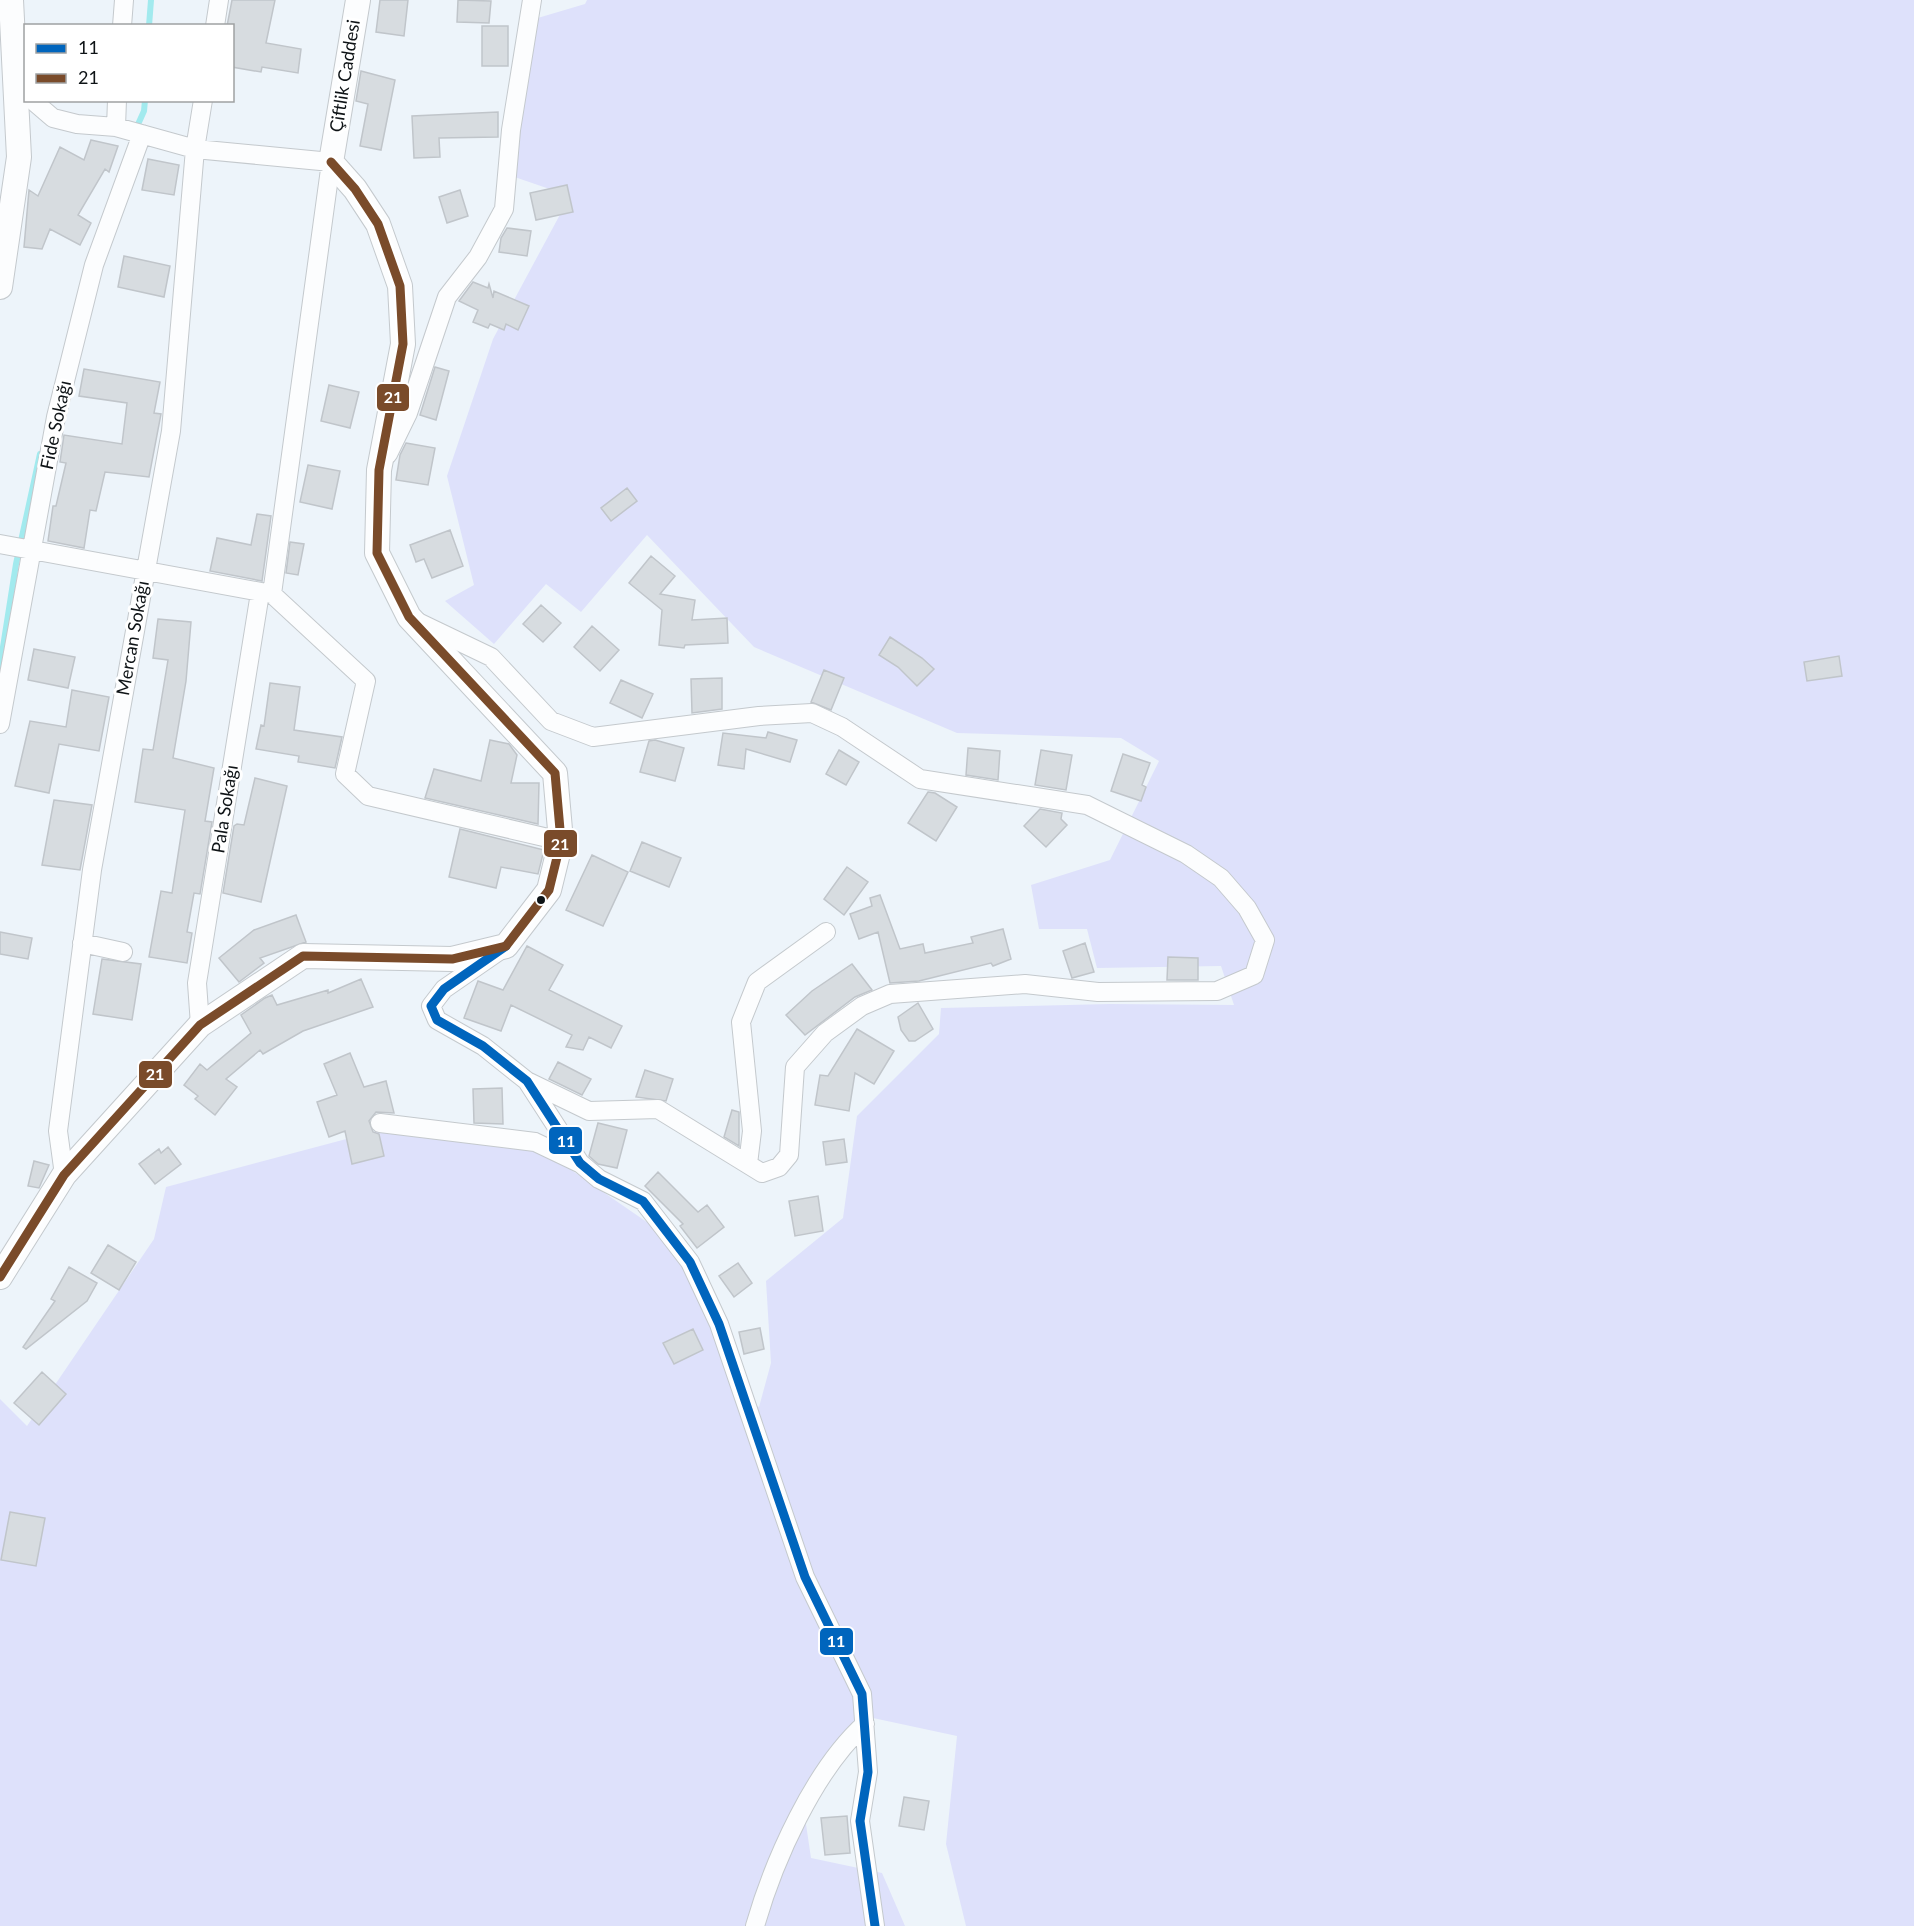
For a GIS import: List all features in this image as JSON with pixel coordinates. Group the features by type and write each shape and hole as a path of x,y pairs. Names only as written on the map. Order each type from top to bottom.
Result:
{"street":[{"path":"0,287 19,157 20,83 11,0"},
{"path":"122,24 124,0"},
{"path":"215,24 219,0"},
{"name":"Çiftlik Caddesi","path":"331,162 358,0"},
{"path":"380,470 408,412 447,297 478,257 504,209 511,130 532,0"},
{"path":"34,102 53,118 77,124 116,127 195,149 331,162 355,189 378,224 400,286 403,344 380,470 377,553 408,617 555,773 561,841 549,890 506,946 444,989 431,1006 437,1020 483,1046 527,1081 589,1111 658,1109 762,1173 779,1167 789,1155 795,1067 825,1033 862,1006 890,994 1025,984 1098,992 1217,991 1254,975 1265,940 1247,908 1221,878 1186,854 1087,805 969,789 920,779 842,727 812,713 759,716 592,737 550,721 491,657 408,617"},
{"path":"116,127 117,102"},
{"name":"Mercan Sokağı","path":"64,1174 58,1131 82,943 92,870 171,430 195,149 203,102"},
{"name":"Fide Sokağı","path":"0,724 15,547 56,417 94,265 142,134"},
{"name":"Pala Sokağı","path":"200,1025 197,983 266,593 331,162"},
{"path":"15,547 266,593 366,681 345,774 368,796 561,841"},
{"path":"748,1164 753,1131 741,1022 757,982 826,932"},
{"path":"82,943 123,952"},
{"path":"0,1277 64,1174 200,1025 303,956 452,959 506,946"},
{"path":"527,1081 580,1163"},
{"path":"380,1123 535,1143 580,1163 599,1179 643,1201 690,1262 718,1324 805,1577 862,1694 868,1772 860,1821 875,1926"},
{"path":"755,1926 765,1893 828,1764 846,1741 864,1724"}],"shaded area":[{"path":"587,0 1914,0 1914,1926 966,1926 946,1844 957,1736 859,1715 803,1804 811,1858 882,1873 905,1926 0,1926 0,1399 27,1426 154,1239 166,1187 418,1120 551,1156 667,1236 720,1335 736,1396 759,1407 771,1363 766,1281 843,1218 857,1116 939,1034 941,1008 1110,1004 1234,1005 1221,966 1097,968 1087,929 1039,929 1031,885 1110,860 1159,761 1121,738 957,733 754,647 647,535 581,612 546,584 494,644 445,601 474,585 447,476 493,339 570,196 503,173 531,20 585,4"}],"building":[{"path":"232,0 275,0 266,43 301,49 298,73 262,67 261,72 234,67 234,24 227,24"},
{"path":"380,0 408,0 404,36 376,32"},
{"path":"458,0 491,1 489,23 457,22"},
{"path":"482,26 508,26 508,66 482,66"},
{"path":"361,71 395,80 381,150 360,146 368,104 356,101"},
{"path":"498,112 498,137 439,138 440,157 414,158 412,116"},
{"path":"91,140 118,146 109,172 105,169 78,215 91,223 80,245 50,229 42,249 24,247 29,190 38,196 60,147 84,160"},
{"path":"148,159 179,165 174,195 142,190"},
{"path":"567,185 573,212 536,220 530,193"},
{"path":"460,190 468,216 447,223 439,197"},
{"path":"507,228 531,231 527,256 499,252 501,238"},
{"path":"124,256 170,266 164,297 118,287"},
{"path":"473,282 488,288 489,284 493,298 494,291 529,306 518,330 506,324 504,330 490,324 488,328 473,322 478,310 459,301"},
{"path":"435,367 449,371 436,420 420,415"},
{"path":"84,369 160,382 154,413 161,414 149,477 105,472 96,511 90,510 84,548 48,541 53,506 56,506 66,463 60,462 64,435 122,444 127,403 79,396"},
{"path":"329,385 359,392 350,428 321,421"},
{"path":"406,443 435,448 428,485 396,480 400,455"},
{"path":"308,465 340,471 332,509 300,502"},
{"path":"627,488 637,501 611,521 601,508"},
{"path":"257,514 271,516 262,581 210,571 217,538 251,545"},
{"path":"450,530 463,566 432,578 424,559 416,562 410,545"},
{"path":"290,542 304,544 298,575 286,573"},
{"path":"651,556 675,576 660,594 695,600 692,620 727,618 728,643 685,645 684,648 659,645 662,610 629,583"},
{"path":"541,605 561,623 543,642 523,624"},
{"path":"158,619 191,622 186,681 173,758 214,768 205,821 212,822 200,894 194,893 187,932 192,933 187,963 149,957 161,891 172,893 185,810 135,802 143,749 153,750 168,660 153,658"},
{"path":"592,626 619,650 600,671 574,647"},
{"path":"890,637 922,658 934,669 917,686 898,667 879,655"},
{"path":"34,649 75,657 68,688 28,680"},
{"path":"1839,656 1842,676 1807,681 1804,662"},
{"path":"824,670 844,678 831,710 811,702"},
{"path":"722,678 722,709 692,713 691,679"},
{"path":"621,680 653,694 642,718 610,703"},
{"path":"270,683 300,687 294,730 342,737 335,768 298,762 299,756 256,749 261,725 264,726"},
{"path":"72,690 109,697 99,751 59,744 49,793 15,786 30,721 66,727"},
{"path":"768,732 797,740 790,762 746,749 744,769 718,765 723,733 766,738"},
{"path":"490,740 509,744 517,755 511,783 539,783 538,824 425,798 434,769 481,781"},
{"path":"655,740 684,748 675,781 640,772 649,741"},
{"path":"968,748 1000,751 998,780 966,775"},
{"path":"839,750 859,762 846,785 826,774"},
{"path":"1041,750 1072,755 1066,790 1035,785"},
{"path":"1123,754 1150,763 1142,785 1146,787 1141,801 1111,791"},
{"path":"255,778 287,786 261,902 223,893 234,826 244,825"},
{"path":"928,792 935,793 957,807 936,841 908,823"},
{"path":"54,800 92,805 80,870 42,865"},
{"path":"1040,809 1062,813 1061,819 1067,825 1046,847 1024,826"},
{"path":"460,829 544,850 538,874 501,867 496,888 449,877"},
{"path":"642,842 681,858 669,887 630,871"},
{"path":"592,855 628,872 603,926 566,910"},
{"path":"847,867 868,882 844,915 824,899"},
{"path":"880,895 900,949 923,944 925,953 973,943 971,937 1003,929 1011,959 993,966 991,963 919,981 890,983 878,932 859,939 850,914 872,906 870,898"},
{"path":"296,915 306,942 260,958 264,963 239,982 219,958 254,930"},
{"path":"0,932 32,938 28,959 0,954"},
{"path":"1085,943 1094,972 1072,978 1063,951"},
{"path":"527,946 563,965 549,990 622,1026 611,1048 589,1037 583,1050 566,1047 572,1035 511,1005 501,1031 464,1018 478,981 503,990"},
{"path":"1168,957 1198,958 1198,980 1167,980"},
{"path":"102,959 141,964 132,1020 93,1014"},
{"path":"852,964 872,990 855,997 805,1035 786,1015 812,991"},
{"path":"361,979 373,1007 303,1031 263,1054 260,1050 226,1079 237,1087 215,1115 195,1099 198,1096 184,1085 200,1064 207,1070 251,1033 241,1015 265,998 272,995 277,1005 328,990 328,993"},
{"path":"918,1003 933,1029 915,1041 909,1041 901,1030 898,1017"},
{"path":"857,1029 894,1051 874,1084 855,1073 849,1111 815,1105 820,1075 828,1076"},
{"path":"350,1053 364,1087 386,1081 394,1113 376,1112 369,1121 373,1132 379,1134 384,1156 352,1164 345,1131 329,1137 317,1102 337,1095 324,1064"},
{"path":"558,1062 591,1079 582,1095 549,1079"},
{"path":"645,1070 673,1079 666,1101 636,1097"},
{"path":"502,1088 503,1124 474,1123 473,1089"},
{"path":"732,1110 739,1112 739,1146 724,1137"},
{"path":"598,1123 627,1130 617,1168 598,1164 589,1156"},
{"path":"844,1139 847,1162 826,1165 823,1142"},
{"path":"168,1147 181,1164 155,1184 139,1164 159,1149 161,1153"},
{"path":"34,1161 49,1165 39,1188 28,1186"},
{"path":"658,1172 698,1212 707,1205 724,1227 697,1248 680,1226 683,1224 645,1186"},
{"path":"818,1196 823,1231 795,1236 789,1201"},
{"path":"108,1245 136,1262 119,1290 91,1273"},
{"path":"738,1263 752,1283 734,1297 719,1276"},
{"path":"69,1267 97,1283 87,1301 26,1349 23,1347 55,1301 51,1299"},
{"path":"760,1328 764,1349 744,1354 739,1332"},
{"path":"693,1329 703,1350 674,1364 663,1343"},
{"path":"42,1372 66,1394 39,1425 14,1403"},
{"path":"10,1512 45,1518 36,1566 1,1560"},
{"path":"904,1797 929,1801 924,1830 899,1826"},
{"path":"847,1816 850,1853 825,1855 821,1818"}],"waterway":[{"path":"149,24 151,0"},
{"path":"135,131 144,111 145,102"},
{"path":"0,666 16,564 40,454"}],"transit line":[{"name":"21","path":"0,1277 64,1175 200,1025 303,956 452,959 506,946 549,890 561,841 555,773 409,617 377,553 379,470 403,344 400,286 378,224 355,189 331,162"},
{"name":"11","path":"506,946 444,989 431,1006 437,1020 483,1046 527,1081 580,1163 599,1179 643,1201 690,1262 719,1324 805,1577 862,1694 868,1772 860,1821 875,1926"}]}
